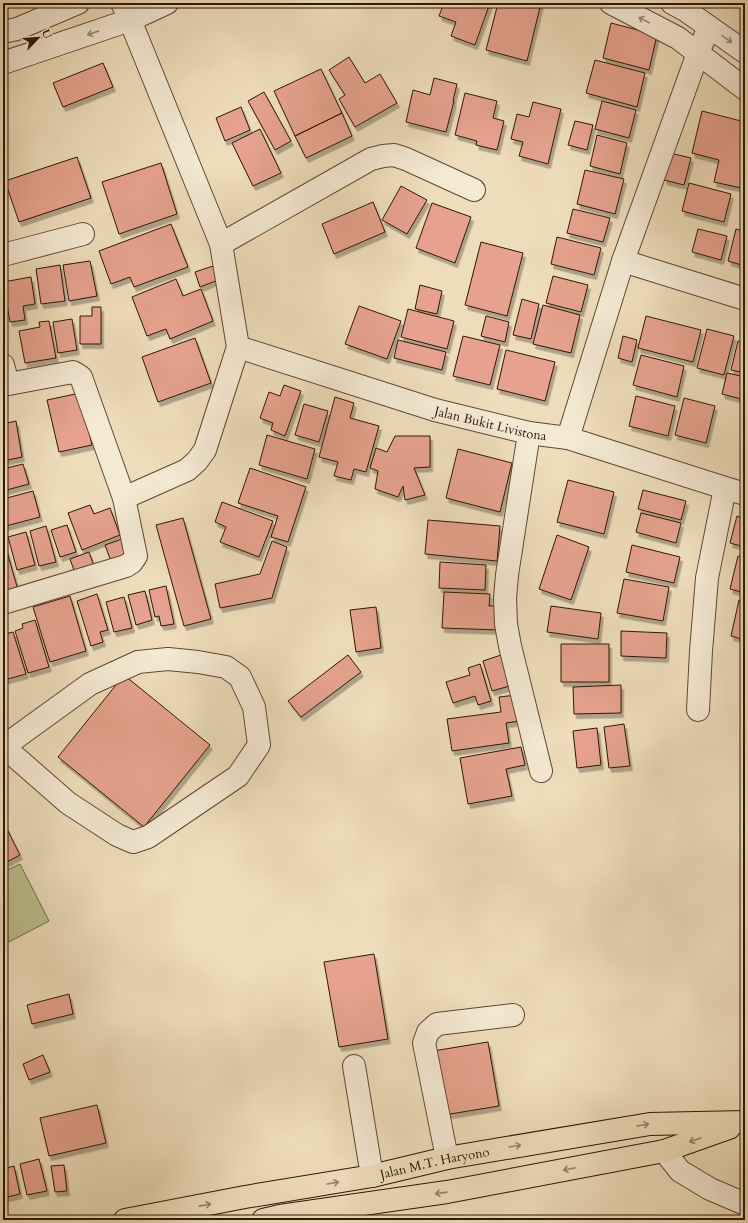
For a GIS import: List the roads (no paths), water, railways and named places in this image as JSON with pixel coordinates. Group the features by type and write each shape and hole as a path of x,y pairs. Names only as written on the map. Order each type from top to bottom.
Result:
{"main road":[{"name":"Jalan M.T. Haryono","path":"125,1220 245,1197 372,1176 447,1158 650,1124 745,1122"},
{"name":"Jalan M.T. Haryono","path":"263,1220 280,1216 447,1192 664,1151 745,1122"},
{"path":"245,1197 249,1220"}],"street":[{"path":"3,32 17,29 78,3"},
{"path":"3,63 126,12 167,3"},
{"path":"611,3 678,38 745,89"},
{"path":"678,38 682,5"},
{"path":"682,5 709,27 745,52"},
{"path":"124,498 187,470 197,461 205,450 238,347 221,244 126,12"},
{"path":"568,438 623,261 698,53 709,27"},
{"path":"221,244 371,159 383,156 394,155 406,159 474,190"},
{"path":"3,255 83,234"},
{"path":"623,261 745,300"},
{"name":"Jalan Bukit Livistona","path":"238,347 435,410 529,433 568,438 735,491"},
{"path":"3,603 126,566 132,562 136,556 124,498 81,377 73,372 4,378"},
{"path":"529,433 507,575 505,598 506,624 510,646 541,771"},
{"path":"698,710 707,578 735,491"},
{"path":"168,659 226,667 240,678 254,707 259,745 238,776 148,838 133,842 117,835 68,802 4,747 90,684 138,662 168,659"},
{"path":"447,1158 424,1043 428,1032 437,1024 513,1015"},
{"path":"354,1066 372,1176"},
{"path":"664,1151 680,1171 710,1189 745,1204"}]}
